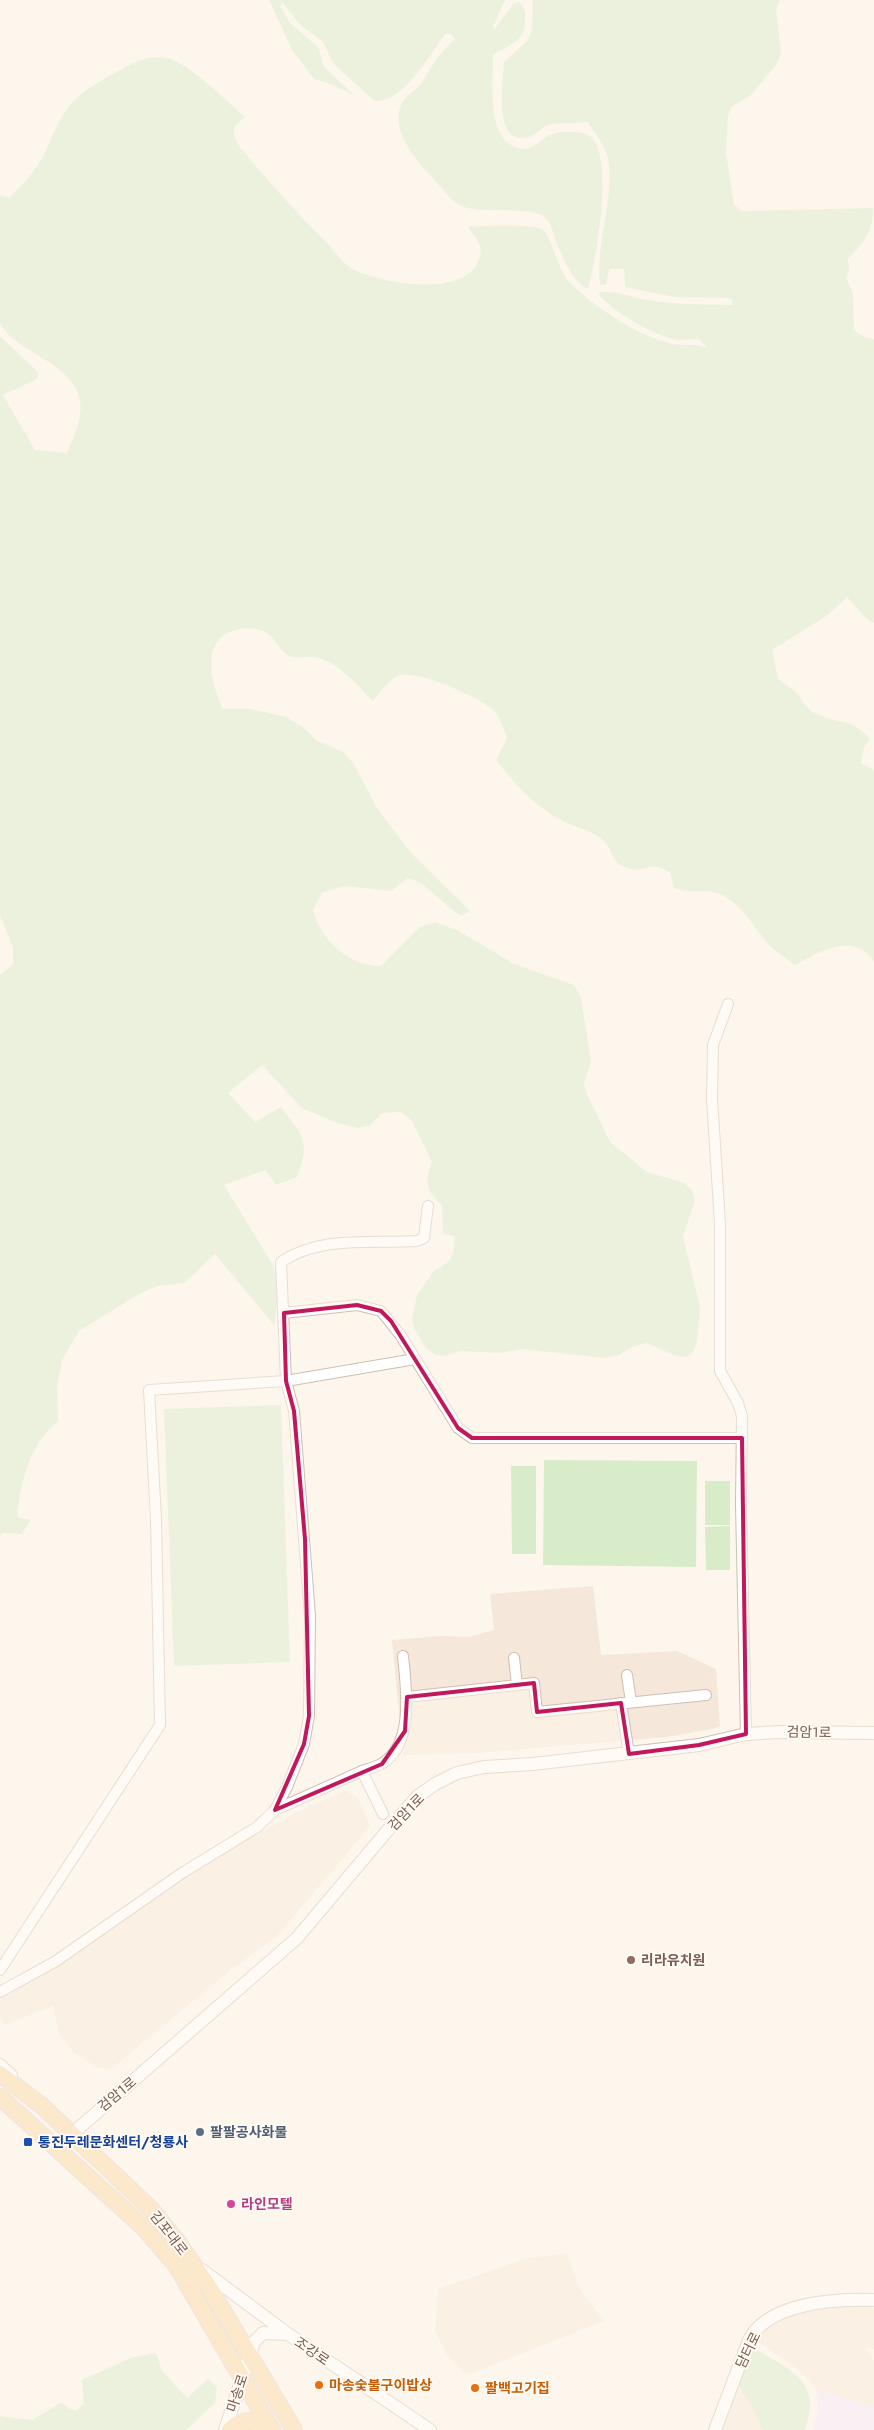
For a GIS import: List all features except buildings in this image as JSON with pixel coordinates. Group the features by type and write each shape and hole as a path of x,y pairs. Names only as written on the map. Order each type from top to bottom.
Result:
{"main road":[{"name":"김포대로","path":"0,2074 42,2106 151,2209 212,2292 294,2430"},
{"name":"김포대로","path":"0,2097 143,2227 176,2265 270,2430"},
{"path":"230,2430 236,2424 252,2421 259,2422 270,2430"}],"street":[{"path":"728,1004 713,1045 712,1089 721,1260 720,1371 738,1403 742,1416 741,1505 746,1734"},
{"path":"0,1992 56,1961 142,1899 257,1827 275,1810 287,1787 304,1744 309,1716 310,1616 294,1412 286,1381 281,1262 290,1256 334,1242 417,1241 424,1238 428,1206"},
{"path":"284,1313 357,1305 381,1311 391,1321 458,1428 472,1438 742,1438"},
{"path":"0,1970 160,1725 156,1519 149,1390 286,1381 415,1359"},
{"path":"275,1810 382,1764 396,1749 405,1731 407,1697 403,1656"},
{"path":"514,1658 517,1685"},
{"path":"627,1675 626,1703 629,1754"},
{"path":"407,1697 534,1684 537,1712 706,1695"},
{"name":"검암1로","path":"56,2147 297,1938 418,1796 435,1784 457,1773 484,1767 629,1754 699,1745 746,1734 779,1732 874,1733"},
{"path":"362,1771 383,1814"},
{"path":"0,2064 24,2085 42,2106"},
{"path":"189,2259 222,2286 288,2334"},
{"name":"담터로","path":"715,2430 749,2340 754,2331 765,2321 784,2312 820,2302 843,2299 874,2300"},
{"name":"조강로","path":"249,2356 254,2342 263,2333 288,2334 430,2430"},
{"name":"마송로","path":"225,2430 249,2356"}],"highlighted area":[{"path":"357,1305 381,1311 391,1321 458,1428 472,1438 742,1438 746,1734 699,1745 629,1754 621,1703 537,1712 534,1683 407,1697 405,1731 382,1764 275,1810 304,1744 309,1716 305,1539 294,1411 286,1381 284,1313"}],"shaded area":[{"path":"593,1586 601,1655 677,1651 716,1669 720,1726 713,1729 667,1737 463,1754 403,1755 392,1640 441,1636 469,1637 494,1630 490,1594"},
{"path":"345,1791 358,1797 370,1826 276,1937 228,1972 111,2069 99,2068 74,2053 59,2033 53,2006 4,2025 0,2015 0,2000 59,1965 194,1869 299,1811"},
{"path":"567,2253 579,2288 604,2321 469,2374 463,2371 447,2354 435,2332 438,2289 525,2259"},
{"path":"842,2307 874,2308 874,2349 865,2347 874,2361 874,2407 816,2390 810,2380 796,2368 757,2341 761,2334 778,2321 796,2314"},
{"path":"738,2385 752,2407 762,2430 722,2430"},
{"path":"816,2390 874,2407 874,2430 812,2430 818,2410"}],"green space":[{"path":"269,0 505,0 493,26 494,30 513,4 521,3 525,11 523,32 512,45 493,55 492,89 494,114 502,136 516,148 523,149 534,146 549,135 560,132 587,134 597,147 601,164 601,209 599,233 588,289 579,282 570,270 556,242 551,226 543,216 527,211 483,210 459,205 450,198 425,169 406,143 399,123 402,103 421,84 440,54 455,39 451,34 445,34 424,65 396,94 385,100 375,101 333,63 323,42 300,25 283,3 280,7 290,23 318,47 324,67 355,96 331,84 314,79 292,50"},
{"path":"533,0 780,0 776,10 781,53 776,65 750,96 732,106 728,115 726,152 734,205 743,211 873,208 872,224 866,237 848,259 849,270 846,278 853,293 854,330 864,337 874,339 874,623 866,618 847,597 828,615 772,650 778,679 797,693 810,710 823,717 850,724 870,739 864,747 861,763 874,770 874,961 866,952 856,947 846,946 825,950 795,965 770,946 743,911 722,895 709,891 684,891 673,887 671,874 659,867 654,866 636,870 619,863 615,860 603,840 590,832 555,817 536,803 511,778 496,760 507,738 501,722 491,708 474,698 433,680 420,676 401,675 392,679 373,701 332,663 315,657 292,657 261,630 242,628 224,636 216,644 212,653 211,664 212,676 223,709 251,709 286,717 303,727 316,740 343,752 354,764 377,808 411,853 470,911 461,916 421,883 408,878 391,891 343,886 322,893 313,910 322,931 329,941 347,956 369,965 381,966 420,927 435,922 459,931 514,964 574,985 581,997 591,1061 584,1083 586,1092 610,1142 647,1172 684,1183 692,1190 695,1201 683,1236 700,1307 697,1342 693,1352 687,1357 676,1356 647,1343 632,1347 619,1355 604,1358 522,1349 500,1353 460,1351 445,1356 435,1355 426,1348 414,1328 412,1319 417,1295 434,1271 447,1263 453,1254 455,1236 443,1234 442,1206 430,1191 427,1181 432,1162 412,1121 401,1112 382,1113 369,1126 357,1128 335,1122 302,1108 262,1065 228,1093 255,1122 281,1107 295,1125 302,1139 304,1155 301,1165 297,1177 276,1185 265,1170 224,1185 274,1267 278,1298 274,1325 215,1254 184,1283 157,1286 139,1294 79,1331 62,1360 57,1387 58,1421 48,1431 33,1452 24,1477 17,1517 30,1520 22,1534 2,1533 0,1536 0,975 13,964 13,948 0,915 0,336 39,373 37,379 3,395 35,450 67,453 78,424 80,404 77,391 70,380 60,370 12,338 0,323 0,195 9,198 22,185 41,160 64,112 82,94 103,79 137,62 155,57 167,58 191,70 245,117 235,126 234,135 239,146 292,207 349,267 380,279 398,282 434,284 451,282 465,276 479,261 480,246 468,227 529,226 538,228 543,230 549,239 565,277 604,311 632,328 660,341 707,348 699,339 679,340 648,330 614,309 599,295 600,292 611,292 664,302 732,305 732,300 727,298 674,297 625,287 624,269 609,269 606,285 600,285 600,253 609,189 608,159 600,139 588,122 549,125 532,136 525,138 515,137 508,131 502,109 504,62 527,41 532,30"},
{"path":"281,1405 290,1662 174,1666 164,1409"},
{"path":"544,1460 697,1461 696,1567 543,1565"},
{"path":"511,1466 536,1466 536,1554 512,1554"},
{"path":"705,1481 730,1481 730,1525 705,1525"},
{"path":"730,1526 730,1570 706,1570 705,1527"},
{"path":"754,2349 794,2373 806,2387 810,2404 805,2430 762,2430 752,2407 738,2385"},
{"path":"156,2353 162,2371 187,2398 208,2379 217,2387 215,2403 186,2430 0,2430 0,2416 32,2420 62,2402 68,2408 76,2411 84,2403 82,2380 133,2357"}],"place":[{"name":"리라유치원","path":"631,1960"},
{"name":"팔팔공사화물","path":"200,2132"},
{"name":"통진두레문화센터/청룡사","path":"28,2142"},
{"name":"라인모텔","path":"231,2204"},
{"name":"마송숯불구이밥상","path":"319,2385"},
{"name":"팔백고기집","path":"475,2388"}]}
